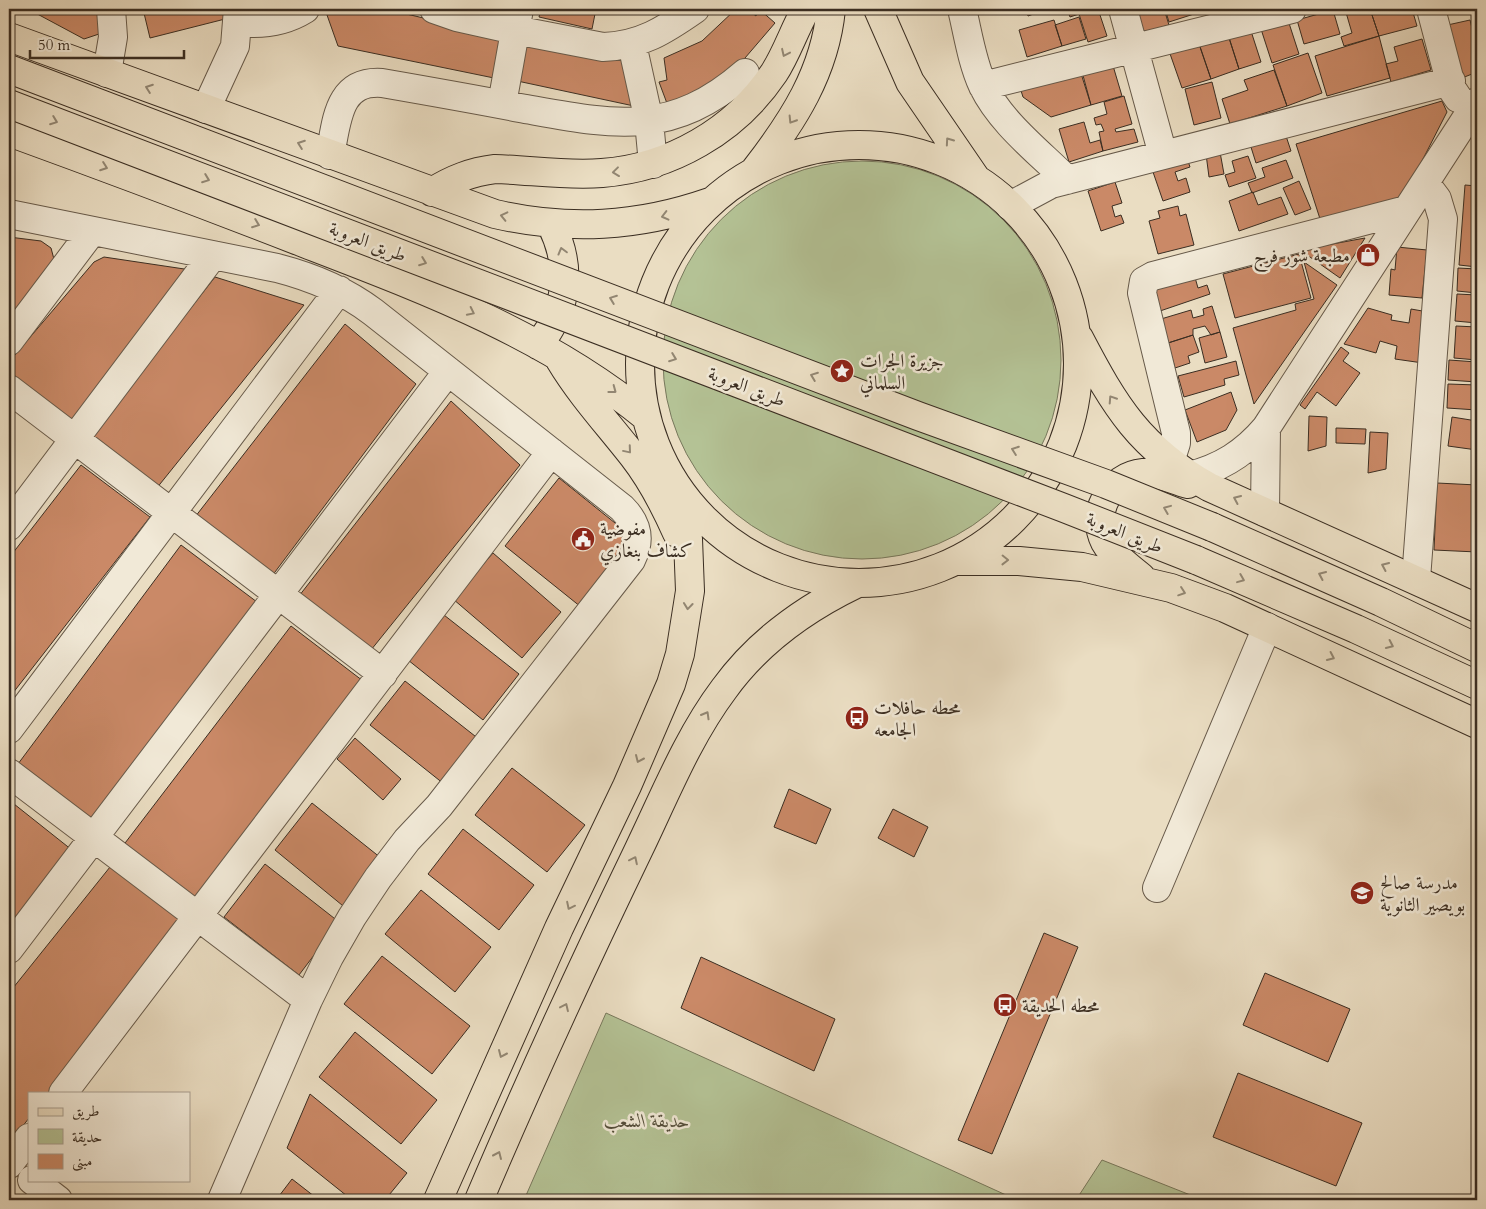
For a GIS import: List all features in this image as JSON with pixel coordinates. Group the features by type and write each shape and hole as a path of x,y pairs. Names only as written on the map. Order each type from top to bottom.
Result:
{"main road":[{"path":"432,192 462,176 478,171 503,169 600,174 653,164 673,156 712,136 745,108 760,92 784,56 806,9"},
{"path":"754,171 790,124 812,83 826,39 831,9"},
{"path":"878,9 910,82 978,180"},
{"path":"9,37 495,214 551,224 586,226 630,223 682,212 711,201"},
{"name":"طريق العروبة","path":"9,69 918,416 1106,484 1212,527 1381,602 1477,648"},
{"name":"طريق العروبة","path":"9,104 1018,490 1196,560 1356,629 1477,685"},
{"name":"طريق العروبة","path":"9,132 386,274 463,308 548,350 603,383 646,417"},
{"path":"854,144 880,146 931,157 978,180 1010,206 1036,236 1052,263 1070,307 1077,356 1075,397 1068,430 1059,454 1042,483 1017,516 978,549 957,561 907,578 856,584 804,577 755,558 712,528 678,488 654,442 646,417 640,364 646,312 664,264 693,220 711,201 754,171 802,152 854,144"},
{"path":"551,224 563,254 565,287 548,350 633,456 651,482 676,530 690,565"},
{"path":"1074,330 1121,413 1152,448 1190,475 1265,512 1477,608"},
{"path":"1144,580 1112,552 1102,533 1101,510 1111,490 1125,479 1142,473 1154,474 1187,484 1190,475"},
{"path":"438,1200 559,928 627,786 671,684 686,623 690,565 688,539 678,488"},
{"path":"957,561 1051,563 1144,580 1198,597 1477,724"},
{"path":"479,1200 622,885 710,708 740,669 774,635 813,606 856,584"}],"street":[{"path":"107,73 112,37 111,9"},
{"path":"206,109 231,57 238,16 252,24 278,21 305,9"},
{"path":"434,9 457,17 517,20 589,46 632,44 656,35 695,9"},
{"path":"962,9 974,62 983,86 1006,118 1067,180"},
{"path":"1123,9 1163,155"},
{"path":"983,86 1287,9"},
{"path":"1406,210 1153,276 1144,281 1142,293 1176,432 1174,453 1190,475 1218,467 1232,459 1256,440 1266,428 1474,106 1460,101 1451,81 1431,9"},
{"path":"502,104 517,20"},
{"path":"632,44 649,121 653,164"},
{"path":"330,155 340,106 350,92 365,84 382,82 603,122 649,121 684,112 701,104 731,85 745,73"},
{"path":"1010,206 1037,190 1067,180 1451,81"},
{"path":"1416,579 1443,219 1437,199 1425,183"},
{"path":"9,214 298,273 339,290 373,312 552,452 629,515 637,532 636,552 631,560 439,806 407,840 378,878 342,933 308,1000 222,1200"},
{"path":"9,341 92,231"},
{"path":"13,512 74,439 213,255"},
{"path":"9,729 339,290"},
{"path":"9,949 448,371"},
{"path":"9,389 383,674"},
{"path":"1265,512 1266,428"},
{"path":"64,1092 552,452"},
{"path":"1157,888 1267,628"},
{"path":"9,773 308,1000"},
{"path":"28,1139 9,1163 28,1177"},
{"path":"35,1182 58,1200"}],"green space":[{"path":"862,161 901,164 938,176 973,194 1003,219 1028,249 1046,284 1058,321 1061,360 1058,399 1046,436 1028,471 1003,501 973,526 938,544 901,556 862,559 823,556 786,544 751,526 721,501 696,471 678,436 666,399 663,360 666,321 678,284 696,249 721,219 751,194 786,176 823,164"},
{"name":"حديقة الشعب","path":"606,1013 1017,1200 524,1200"},
{"path":"1102,1160 1203,1200 1076,1200"}],"building":[{"path":"28,9 96,9 102,33 84,39"},
{"path":"143,9 231,9 233,17 150,38"},
{"path":"333,9 394,9 398,12 500,36 494,78 338,46 327,15"},
{"path":"541,9 596,9 592,29 539,17"},
{"path":"736,9 747,9 756,16 759,9 775,23 733,72 668,106 659,82 667,80 664,58 702,41"},
{"path":"1010,9 1026,9 1011,13"},
{"path":"1026,9 1039,9 1039,12 1028,16"},
{"path":"1067,9 1098,9 1107,36 1088,42 1079,14 1070,17"},
{"path":"1134,9 1164,9 1169,25 1142,33"},
{"path":"1165,9 1193,9 1194,14 1169,22"},
{"path":"1345,9 1370,9 1379,36 1344,46 1341,37 1352,33"},
{"path":"1370,9 1412,9 1417,26 1379,36"},
{"path":"1333,10 1340,34 1304,44 1297,20"},
{"path":"1079,17 1086,39 1062,46 1055,25"},
{"path":"1287,17 1299,54 1272,63 1260,26"},
{"path":"1054,20 1062,46 1027,57 1019,30"},
{"path":"1470,20 1477,49 1477,72 1462,78 1443,26"},
{"path":"1226,28 1239,69 1211,79 1197,38"},
{"path":"1250,28 1261,62 1239,69 1228,35"},
{"path":"1379,36 1390,78 1327,96 1315,56"},
{"path":"517,38 626,58 634,106 508,79"},
{"path":"1197,38 1211,79 1182,88 1168,48"},
{"path":"1422,39 1431,70 1391,82 1386,64 1398,61 1394,47"},
{"path":"1308,53 1322,93 1287,106 1273,65"},
{"path":"1111,59 1122,96 1091,105 1081,68"},
{"path":"1078,64 1091,105 1051,117 1023,97 1017,78"},
{"path":"1274,70 1287,106 1230,124 1222,99 1248,90 1244,80"},
{"path":"1212,82 1221,118 1194,125 1185,89"},
{"path":"1124,96 1132,124 1115,129 1116,132 1134,129 1138,142 1103,151 1099,132 1104,131 1101,124 1096,125 1094,118 1107,114 1104,102"},
{"path":"1442,101 1447,112 1400,204 1321,222 1296,144"},
{"path":"1084,122 1090,143 1100,140 1103,151 1069,162 1059,129"},
{"path":"1285,133 1291,151 1256,163 1250,144"},
{"path":"1220,152 1224,174 1209,177 1206,154"},
{"path":"1248,156 1256,178 1229,187 1225,175 1235,172 1232,161"},
{"path":"1286,160 1293,178 1252,193 1248,183 1265,177 1262,168"},
{"path":"1188,161 1190,167 1175,172 1178,181 1186,178 1190,192 1163,201 1153,172"},
{"path":"1299,181 1311,209 1295,215 1283,188"},
{"path":"1115,182 1122,203 1112,206 1115,217 1121,215 1124,223 1101,231 1088,191"},
{"path":"1465,185 1477,186 1477,267 1459,265"},
{"path":"1253,192 1258,205 1281,197 1288,214 1239,231 1229,201"},
{"path":"1178,206 1180,216 1186,214 1194,245 1158,254 1149,221 1160,218 1158,211"},
{"path":"9,237 41,241 51,248 55,263 9,321"},
{"path":"1365,238 1340,278 1300,250"},
{"path":"1397,247 1427,250 1422,298 1389,295 1391,269 1395,270"},
{"path":"1299,254 1311,298 1235,318 1223,274"},
{"path":"104,257 191,270 72,427 9,378 9,362 94,262"},
{"path":"1304,262 1337,285 1254,404 1233,328 1296,310 1295,304 1314,299"},
{"path":"1458,268 1477,269 1477,293 1457,291"},
{"path":"1194,274 1198,288 1207,285 1210,294 1160,311 1153,287"},
{"path":"215,277 304,305 156,489 87,441"},
{"path":"1457,294 1477,295 1477,323 1455,321"},
{"path":"1212,306 1220,332 1211,335 1205,326 1193,329 1193,335 1168,343 1161,319 1191,310 1193,318 1204,315 1203,309"},
{"path":"1368,308 1392,315 1391,320 1409,323 1411,309 1428,312 1423,363 1395,359 1397,346 1380,341 1376,353 1344,344"},
{"path":"345,324 416,384 272,576 195,517"},
{"path":"1456,326 1477,327 1477,360 1454,358"},
{"path":"1220,332 1227,357 1205,363 1199,338"},
{"path":"1193,335 1199,352 1188,356 1190,363 1175,368 1168,343"},
{"path":"1341,347 1349,353 1343,361 1360,373 1336,406 1317,392 1305,409 1300,405"},
{"path":"1449,360 1477,362 1477,382 1448,380"},
{"path":"1236,361 1239,375 1224,379 1225,385 1184,397 1178,376"},
{"path":"1448,384 1477,385 1477,410 1447,408"},
{"path":"1231,392 1237,410 1226,430 1197,442 1185,410"},
{"path":"451,401 520,465 371,650 299,596"},
{"path":"1309,416 1327,417 1326,446 1308,451"},
{"path":"1452,417 1477,421 1477,450 1448,446"},
{"path":"1336,428 1366,429 1365,444 1336,443"},
{"path":"1370,432 1388,433 1386,469 1368,473"},
{"path":"81,465 150,517 9,698 9,558"},
{"path":"559,478 635,539 581,607 505,546"},
{"path":"1437,483 1477,485 1477,552 1434,550"},
{"path":"181,545 261,605 95,829 15,768"},
{"path":"493,553 561,612 522,658 453,599"},
{"path":"444,615 519,674 483,720 408,660"},
{"path":"291,626 367,684 198,906 122,847"},
{"path":"405,681 480,740 444,784 370,725"},
{"path":"355,738 401,779 383,800 337,759"},
{"path":"512,768 585,825 547,872 475,815"},
{"path":"789,789 831,809 816,844 774,827"},
{"path":"9,800 77,854 9,939"},
{"path":"312,803 386,862 348,910 275,850"},
{"path":"893,809 928,827 914,857 878,838"},
{"path":"463,829 534,885 499,930 428,874"},
{"path":"265,864 339,922 299,975 224,917"},
{"path":"110,867 183,920 50,1092 28,1092 28,1119 9,1144 9,993"},
{"path":"421,890 491,947 455,992 385,934"},
{"path":"1044,933 1078,947 992,1154 958,1140"},
{"path":"382,956 470,1026 432,1074 344,1004"},
{"path":"701,957 835,1019 814,1071 681,1008"},
{"path":"1265,973 1350,1009 1328,1062 1243,1025"},
{"path":"355,1032 437,1100 401,1144 319,1077"},
{"path":"1238,1073 1362,1123 1336,1186 1213,1137"},
{"path":"310,1094 407,1173 385,1200 352,1200 287,1148"},
{"path":"292,1179 319,1200 276,1200"}],"place":[{"name":"مطبعة شور فرج","path":"1368,255"},
{"name":"جزيرة الجرات السلماني","path":"842,371"},
{"name":"مفوضية كشاف بنغازي","path":"583,539"},
{"name":"محطه حافلات الجامعه","path":"857,718"},
{"name":"مدرسة صالح بويصير الثانوية","path":"1362,893"},
{"name":"محطه الحديقة","path":"1005,1005"}]}
